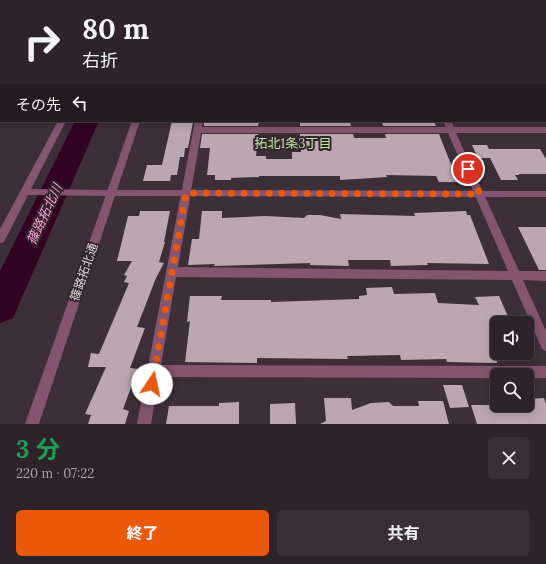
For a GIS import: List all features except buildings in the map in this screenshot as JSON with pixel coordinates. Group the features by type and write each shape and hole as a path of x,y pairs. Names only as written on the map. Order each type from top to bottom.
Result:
{"street":[{"path":"0,238 29,192 62,122"},
{"name":"篠路拓北通","path":"32,424 136,122"},
{"path":"280,122 281,130"},
{"path":"362,122 364,130"},
{"path":"537,122 544,130"},
{"path":"144,424 199,126 281,130 364,130 449,126 544,130"},
{"path":"449,126 546,345"},
{"path":"29,192 546,194"},
{"path":"172,272 546,276"},
{"path":"154,371 546,372"}],"waterway":[{"name":"篠路拓北川","path":"0,307 87,122"}],"district":[{"name":"拓北1条3丁目","path":"293,143"}],"route":[{"path":"152,384 186,193 480,194 468,169"}]}
